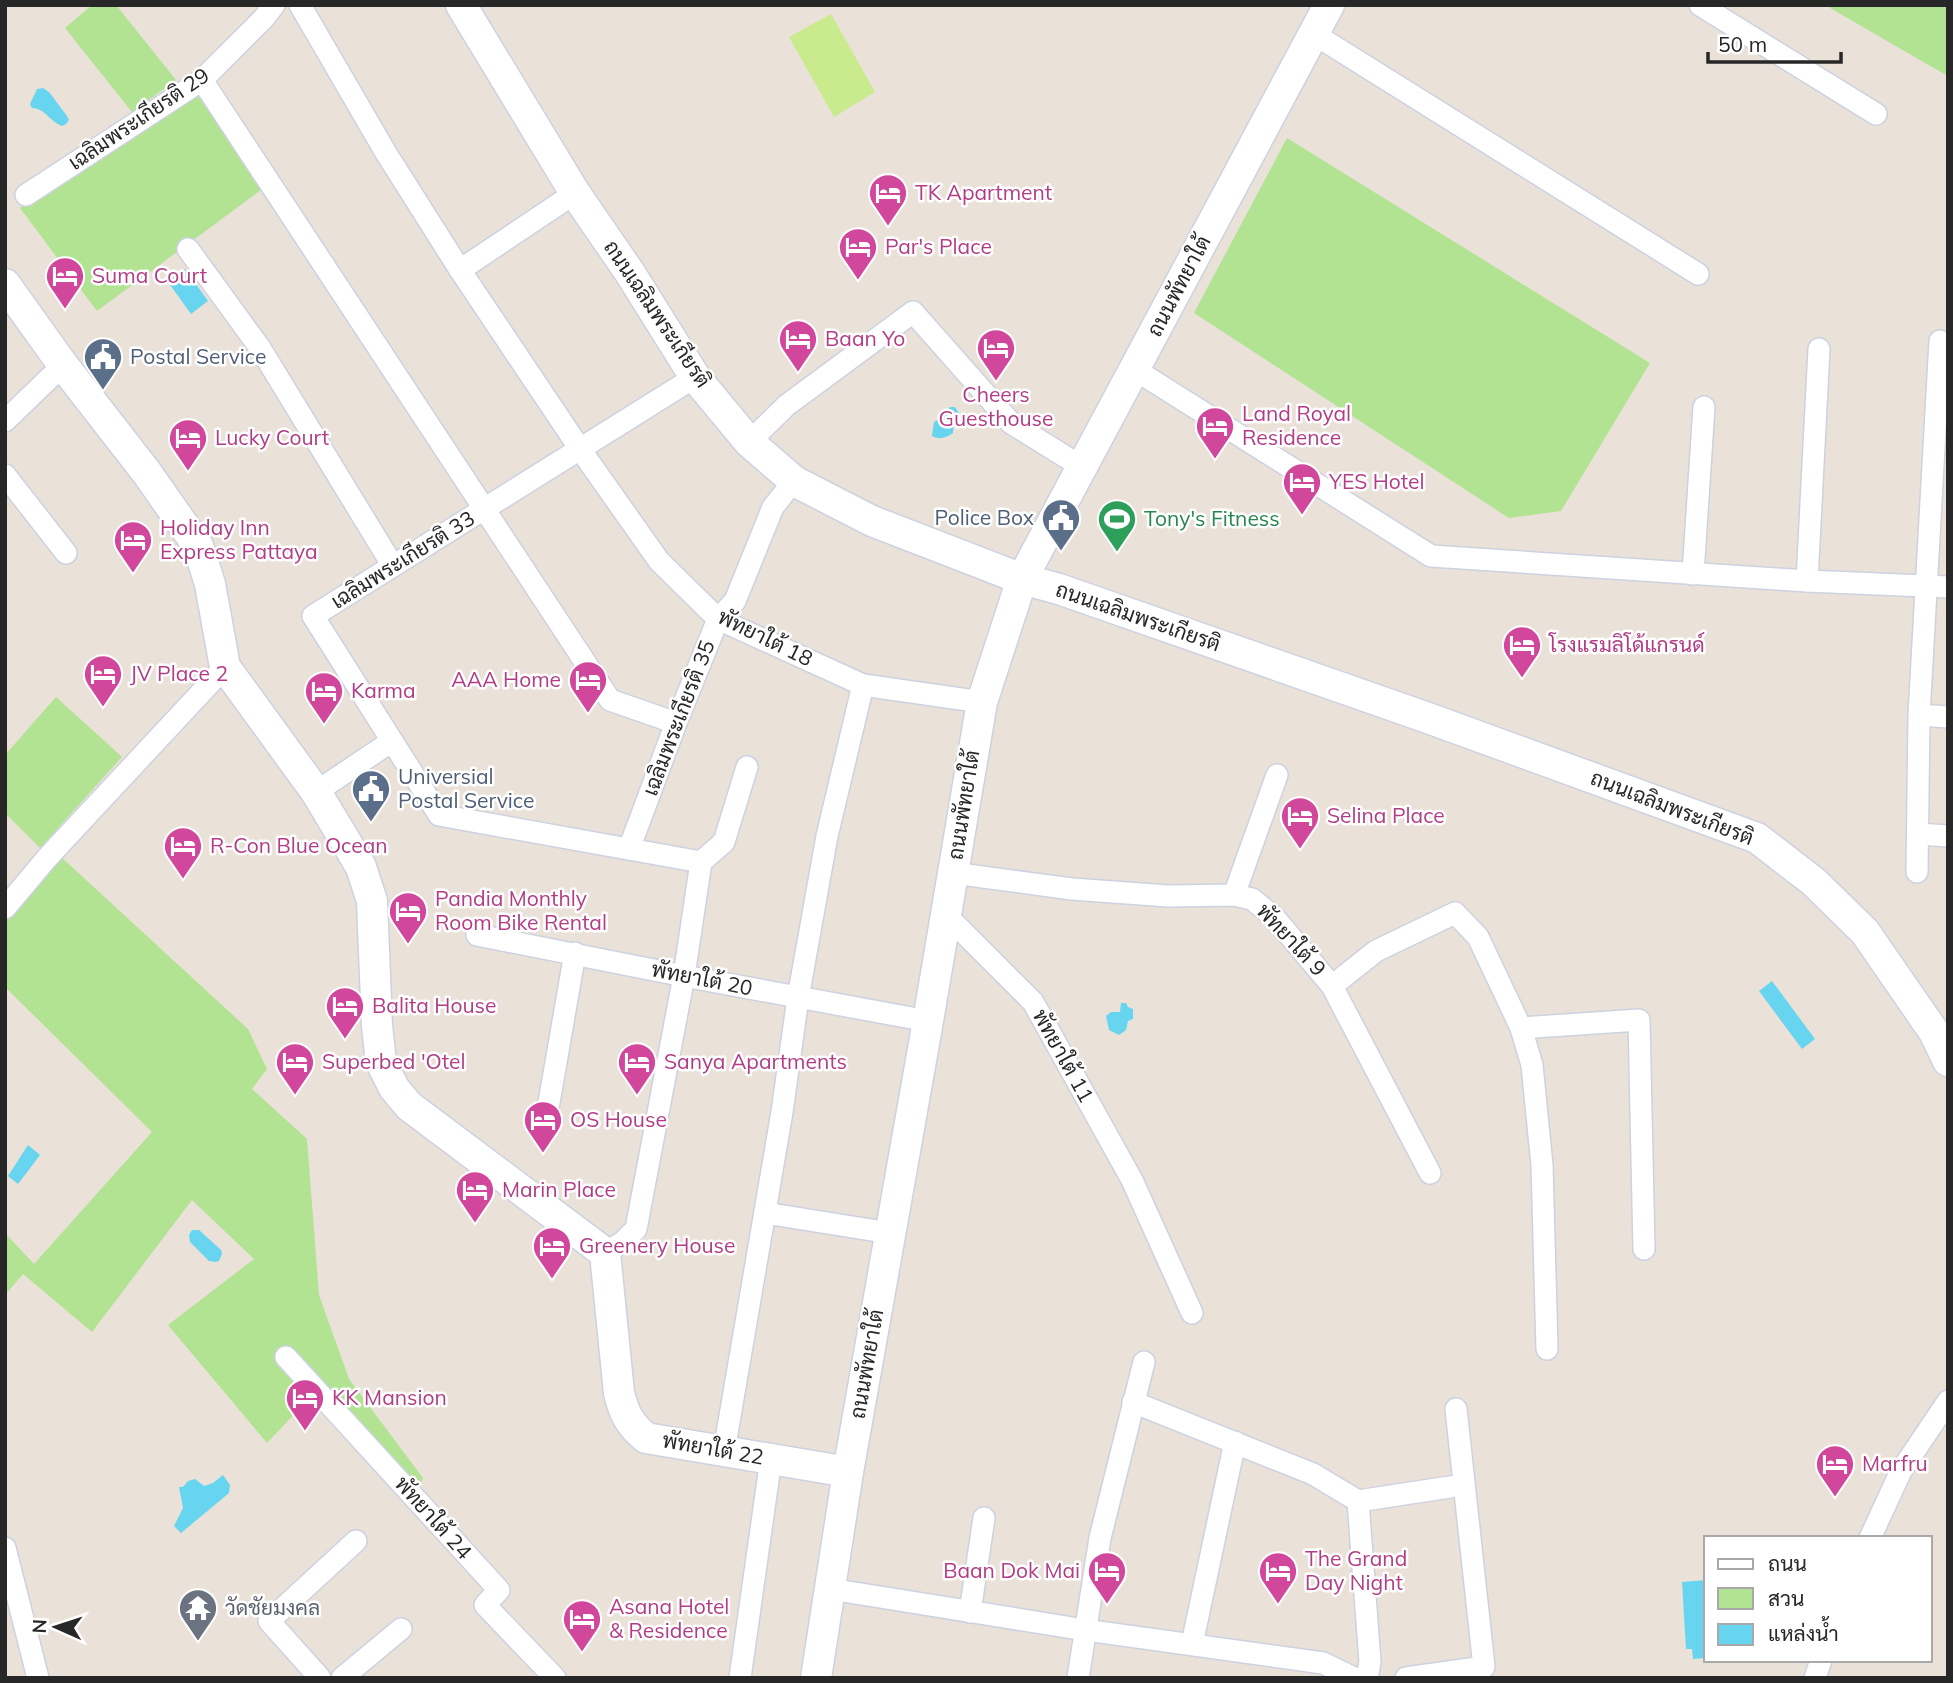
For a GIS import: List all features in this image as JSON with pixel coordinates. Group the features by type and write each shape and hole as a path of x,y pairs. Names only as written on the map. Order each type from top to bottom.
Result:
{"main road":[{"name":"ถนนเฉลิมพระเกียรติ","path":"461,5 575,193 695,377 749,442 794,481 872,521 1022,579 1059,589 1428,718 1757,838 1814,882 1865,932 1934,1032 1948,1061"},
{"name":"ถนนพัทยาใต้","path":"817,1678 848,1472 982,702 1022,579 1329,5"},
{"path":"5,284 63,365 147,473 198,546 210,584 225,667 316,792 361,867 372,901 381,1062 394,1088 409,1106 605,1253"},
{"name":"พัทยาใต้ 22","path":"605,1253 620,1393 625,1414 632,1427 646,1438 848,1472"}],"street":[{"name":"เฉลิมพระเกียรติ 29","path":"26,195 202,80 274,5"},
{"name":"พัทยาใต้ 18","path":"300,5 386,153 460,270 659,561 718,619 863,685 982,702"},
{"path":"1700,5 1876,114"},
{"path":"1314,34 1698,274"},
{"path":"202,80 610,700 676,723"},
{"path":"460,270 575,193"},
{"path":"188,249 260,348 393,566"},
{"path":"749,442 787,405 913,312 1011,423 1082,467"},
{"path":"1917,872 1919,715 1940,341"},
{"path":"1807,581 1819,349"},
{"path":"5,421 63,365"},
{"path":"1134,369 1431,556 1807,581 1948,587"},
{"name":"เฉลิมพระเกียรติ 33","path":"392,741 313,616 695,377"},
{"path":"1693,574 1703,407"},
{"path":"5,475 66,553"},
{"name":"เฉลิมพระเกียรติ 35","path":"629,849 718,619 734,601 773,507 794,481"},
{"path":"5,908 47,858 225,667"},
{"path":"724,1451 827,836 863,685"},
{"path":"1919,715 1948,717"},
{"path":"316,792 392,741 439,815 701,862"},
{"path":"605,1253 636,1229 684,976 701,862 724,842 747,766"},
{"path":"1234,895 1277,775"},
{"path":"1918,834 1948,836"},
{"name":"พัทยาใต้ 9","path":"953,873 1072,889 1168,896 1234,895 1252,899 1274,917 1332,986 1430,1173"},
{"path":"1332,986 1376,951 1455,913 1478,937 1521,1028 1532,1065 1542,1165 1547,1349"},
{"name":"พัทยาใต้ 11","path":"946,915 1033,1002 1132,1180 1192,1313"},
{"name":"พัทยาใต้ 20","path":"477,935 928,1021"},
{"path":"547,1114 575,953"},
{"path":"1521,1028 1639,1020 1644,1249"},
{"path":"765,1213 890,1233"},
{"name":"พัทยาใต้ 24","path":"286,1357 499,1590 485,1605 555,1678"},
{"path":"1078,1678 1100,1538 1144,1362"},
{"path":"1871,1536 1900,1471 1948,1401"},
{"path":"1133,1402 1313,1474 1358,1501 1463,1485"},
{"path":"1406,1678 1484,1667 1456,1409"},
{"path":"1192,1644 1235,1442"},
{"path":"740,1678 771,1459"},
{"path":"1358,1501 1370,1662 1367,1678"},
{"path":"970,1612 984,1518"},
{"path":"320,1678 269,1621 356,1541"},
{"path":"5,1548 38,1678"},
{"path":"830,1589 1085,1630 1323,1663 1354,1678"},
{"path":"342,1678 401,1629"}],"green space":[{"path":"92,5 116,5 176,80 132,112 65,28"},
{"path":"1825,5 1948,5 1948,76 1932,67"},
{"path":"831,14 875,92 834,117 789,37"},
{"path":"195,91 204,92 265,187 97,311 20,208"},
{"path":"1287,138 1650,363 1561,511 1509,518 1194,313"},
{"path":"56,697 122,757 40,848 5,813 5,755"},
{"path":"60,856 248,1029 267,1069 252,1089 307,1139 319,1295 349,1379 423,1478 416,1494 321,1386 267,1443 168,1325 254,1259 192,1200 92,1332 23,1274 5,1295 5,1233 34,1264 152,1132 5,987 5,918"}],"water":[{"path":"43,88 67,116 69,120 66,124 62,126 32,108 30,104 37,89"},
{"path":"185,269 208,301 191,314 168,282"},
{"path":"950,407 955,407 959,413 954,419 953,433 942,438 932,436 934,422 942,418"},
{"path":"1772,981 1815,1039 1802,1049 1759,991"},
{"path":"1121,1003 1126,1003 1133,1009 1133,1019 1128,1021 1126,1030 1119,1035 1109,1030 1106,1016 1111,1012 1120,1012"},
{"path":"28,1145 40,1155 18,1184 8,1176"},
{"path":"192,1230 199,1230 221,1250 219,1261 209,1261 190,1242 189,1235"},
{"path":"223,1475 230,1485 229,1493 181,1533 174,1526 183,1508 179,1487 195,1479 204,1486"},
{"path":"1704,1580 1704,1658 1693,1659 1692,1649 1686,1649 1682,1582"}],"place":[{"name":"TK Apartment","path":"888,227"},
{"name":"Par's Place","path":"858,281"},
{"name":"Suma Court","path":"65,310"},
{"name":"Baan Yo","path":"798,373"},
{"name":"Cheers Guesthouse","path":"996,382"},
{"name":"Postal Service","path":"103,391"},
{"name":"Land Royal Residence","path":"1215,460"},
{"name":"Lucky Court","path":"188,472"},
{"name":"YES Hotel","path":"1302,516"},
{"name":"Police Box","path":"1061,552"},
{"name":"Tony's Fitness","path":"1117,553"},
{"name":"Holiday Inn Express Pattaya","path":"133,574"},
{"name":"โรงแรมลิโด้แกรนด์","path":"1522,679"},
{"name":"JV Place 2","path":"103,708"},
{"name":"AAA Home","path":"588,714"},
{"name":"Karma","path":"324,725"},
{"name":"Universial Postal Service","path":"371,823"},
{"name":"Selina Place","path":"1300,850"},
{"name":"R-Con Blue Ocean","path":"183,880"},
{"name":"Pandia Monthly Room Bike Rental","path":"408,945"},
{"name":"Balita House","path":"345,1040"},
{"name":"Superbed 'Otel","path":"295,1096"},
{"name":"Sanya Apartments","path":"637,1096"},
{"name":"OS House","path":"543,1154"},
{"name":"Marin Place","path":"475,1224"},
{"name":"Greenery House","path":"552,1280"},
{"name":"KK Mansion","path":"305,1432"},
{"name":"Marfru","path":"1835,1498"},
{"name":"Baan Dok Mai","path":"1107,1605"},
{"name":"The Grand Day Night","path":"1278,1605"},
{"name":"วัดชัยมงคล","path":"198,1642"},
{"name":"Asana Hotel & Residence","path":"582,1653"}]}
